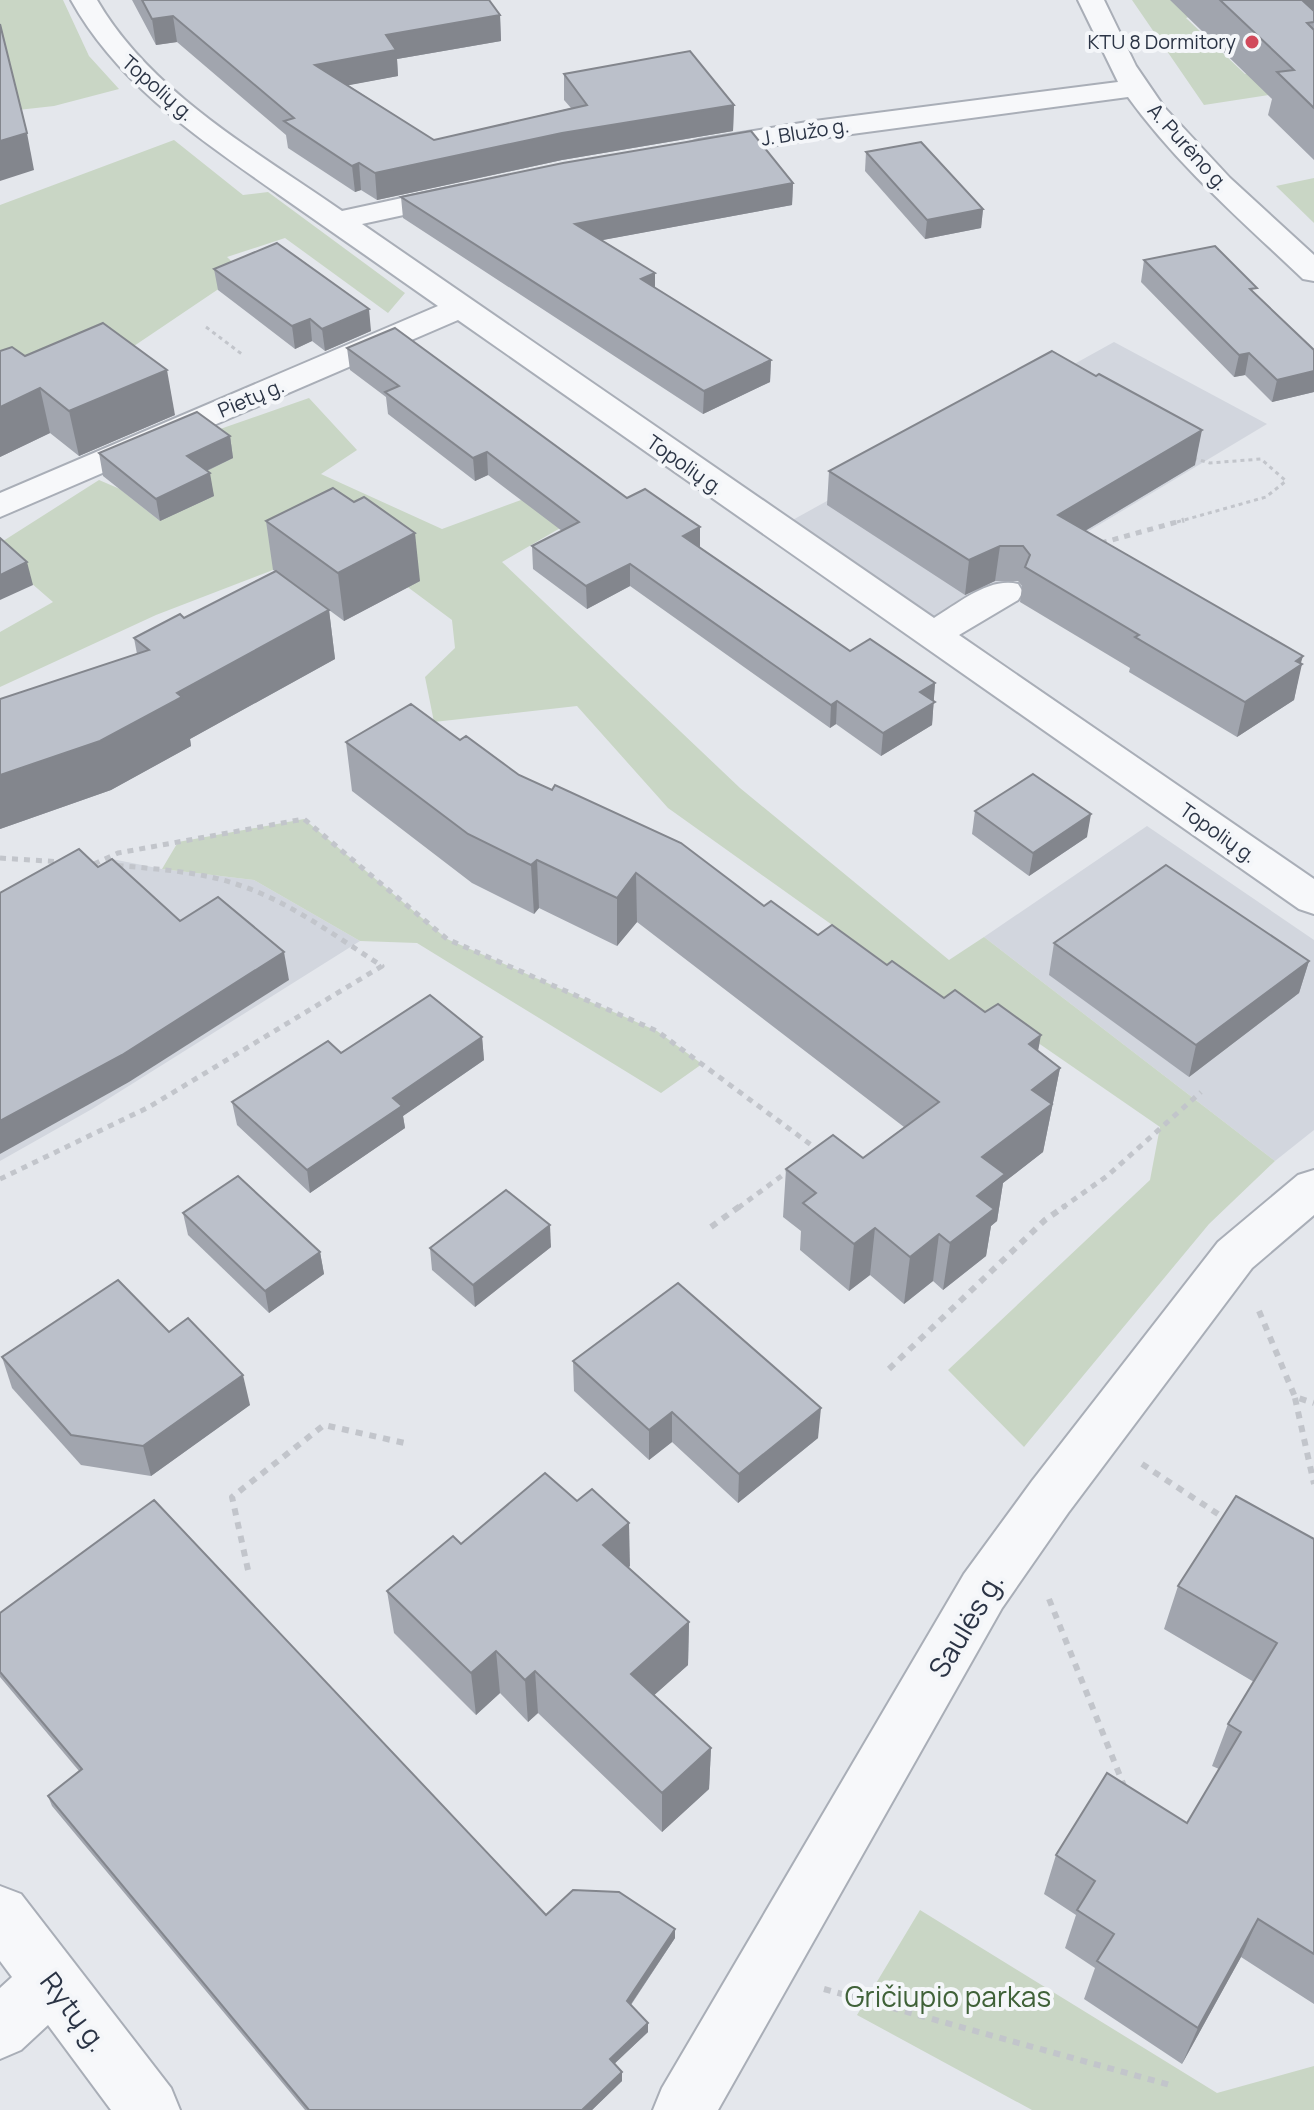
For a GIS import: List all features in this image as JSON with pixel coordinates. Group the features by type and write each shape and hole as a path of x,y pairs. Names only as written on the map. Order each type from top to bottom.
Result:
{"street":[{"name":"Topolių g.","path":"84,0 95,23 119,55 216,137 1314,899"},
{"name":"A. Purėno g.","path":"1091,0 1136,88 1216,180 1314,272"},
{"name":"J. Blužo g.","path":"669,154 807,131 1136,88"},
{"path":"336,221 487,189"},
{"name":"Pietų g.","path":"0,506 459,308"},
{"path":"932,635 1005,592"},
{"name":"Saulės g.","path":"684,2110 983,1591 1235,1255 1314,1188"},
{"name":"Rytų g.","path":"0,1914 149,2110"},
{"path":"0,2029 51,1981"}],"path":[{"path":"1099,543 1266,497 1286,481 1261,459 1210,463 1188,455"},
{"path":"94,864 118,853 304,819 447,939 657,1031 818,1150 806,1159"},
{"path":"0,858 162,869 245,886 289,907 382,966 149,1107 0,1179"},
{"path":"889,1369 1045,1220 1107,1176 1201,1092"},
{"path":"711,1227 794,1167"},
{"path":"1235,1255 1295,1397 1314,1484"},
{"path":"1295,1397 1314,1403"},
{"path":"248,1570 232,1497 243,1488 324,1425 409,1444"},
{"path":"1097,1435 1238,1527"},
{"path":"1023,1535 1127,1792"},
{"path":"764,1972 1170,2085"}],"shaded area":[{"path":"1114,342 1267,424 937,622 789,522"},
{"path":"1147,826 1314,940 1314,1130 1275,1161 984,937"},
{"path":"112,859 162,869 254,880 360,941 92,1109 0,1161 0,914"}],"green space":[{"path":"0,0 63,0 89,56 119,89 54,106 0,112"},
{"path":"1132,0 1171,0 1245,74 1314,62 1314,88 1204,105"},
{"path":"174,140 243,195 268,192 405,293 388,313 285,238 227,257 249,278 217,290 134,346 0,366 0,205"},
{"path":"1314,178 1314,223 1276,186"},
{"path":"309,398 357,450 321,474 442,529 521,500 570,477 598,506 502,562 740,788 949,960 984,937 1275,1161 1209,1224 1024,1447 948,1370 1150,1180 1160,1127 1031,1038 953,1011 668,808 577,706 434,722 425,677 455,648 452,620 339,536 273,570 156,615 0,687 0,632 53,602 0,556 0,543 99,480 120,489 160,521 191,478 203,435"},
{"path":"304,819 447,939 657,1031 702,1064 661,1093 417,943 360,941 254,880 162,869 178,842"},
{"name":"Gričiupio parkas","path":"920,1910 1217,2093 1314,2066 1314,2110 1032,2110 857,2015"}],"building":[{"path":"142,0 489,0 500,15 386,35 396,50 315,65 434,140 587,105 564,74 690,51 734,105 562,133 375,173 359,163 352,166 284,121 294,118 173,16 152,19"},
{"path":"1220,0 1302,0 1314,11 1314,22 1307,23 1314,30 1314,108 1277,72 1294,70"},
{"path":"0,24 27,133 0,141"},
{"path":"751,131 793,183 575,224 655,273 641,279 771,360 704,391 401,197 563,163"},
{"path":"921,142 983,209 927,220 866,152"},
{"path":"277,243 369,309 322,329 310,319 292,326 214,269"},
{"path":"1215,246 1257,288 1250,289 1314,350 1314,371 1277,380 1249,353 1239,355 1144,260"},
{"path":"103,323 167,370 69,411 40,388 0,407 0,351 12,347 25,356"},
{"path":"395,328 627,498 645,489 700,527 683,536 850,651 870,639 935,683 920,692 935,702 883,733 837,701 831,705 630,564 586,586 532,546 579,522 487,452 473,458 385,392 399,386 347,348"},
{"path":"1052,351 1202,430 1058,515 1303,656 1296,661 1302,664 1245,702 1025,567 1030,555 1023,546 1000,546 969,560 829,471"},
{"path":"197,412 230,436 187,456 210,473 156,499 99,453"},
{"path":"333,488 354,502 364,497 415,533 338,573 266,521"},
{"path":"0,538 27,562 0,575"},
{"path":"276,571 329,610 177,693 182,697 100,741 0,775 0,699 149,650 134,638 180,614 184,618"},
{"path":"411,704 460,740 466,736 519,775 552,790 555,785 681,843 764,906 771,901 818,935 832,925 887,965 892,961 944,998 955,990 985,1012 998,1004 1041,1035 1029,1044 1060,1068 1032,1090 1052,1104 982,1157 1005,1174 977,1196 994,1209 950,1243 939,1234 910,1257 875,1228 854,1244 803,1203 816,1193 786,1169 833,1135 863,1158 939,1102 636,873 617,898 537,860 531,865 468,834 346,742"},
{"path":"1033,774 1091,814 1033,853 975,811"},
{"path":"79,849 98,867 112,859 180,921 218,897 284,952 122,1055 0,1121 0,893"},
{"path":"1166,865 1309,961 1196,1045 1054,943"},
{"path":"430,995 482,1037 393,1098 402,1106 307,1170 232,1102 328,1041 341,1053"},
{"path":"238,1176 320,1252 265,1291 183,1213"},
{"path":"506,1190 550,1225 473,1285 430,1248"},
{"path":"118,1280 169,1332 188,1318 243,1375 143,1446 71,1435 2,1357"},
{"path":"678,1283 821,1408 739,1474 672,1412 649,1430 573,1361"},
{"path":"545,1473 577,1501 592,1489 629,1523 603,1545 689,1622 631,1674 711,1748 662,1793 535,1671 525,1680 496,1651 471,1673 387,1591 453,1536 461,1544"},
{"path":"1236,1496 1314,1539 1314,1954 1258,1919 1198,2028 1097,1961 1114,1934 1077,1910 1095,1881 1056,1855 1107,1773 1187,1823 1241,1732 1228,1724 1277,1643 1178,1586"},
{"path":"154,1500 546,1915 573,1890 619,1892 675,1929 627,2001 648,2023 610,2059 622,2072 582,2110 309,2110 48,1796 82,1769 0,1672 0,1613"}],"place":[{"name":"KTU 8 Dormitory","path":"1252,42"}]}
